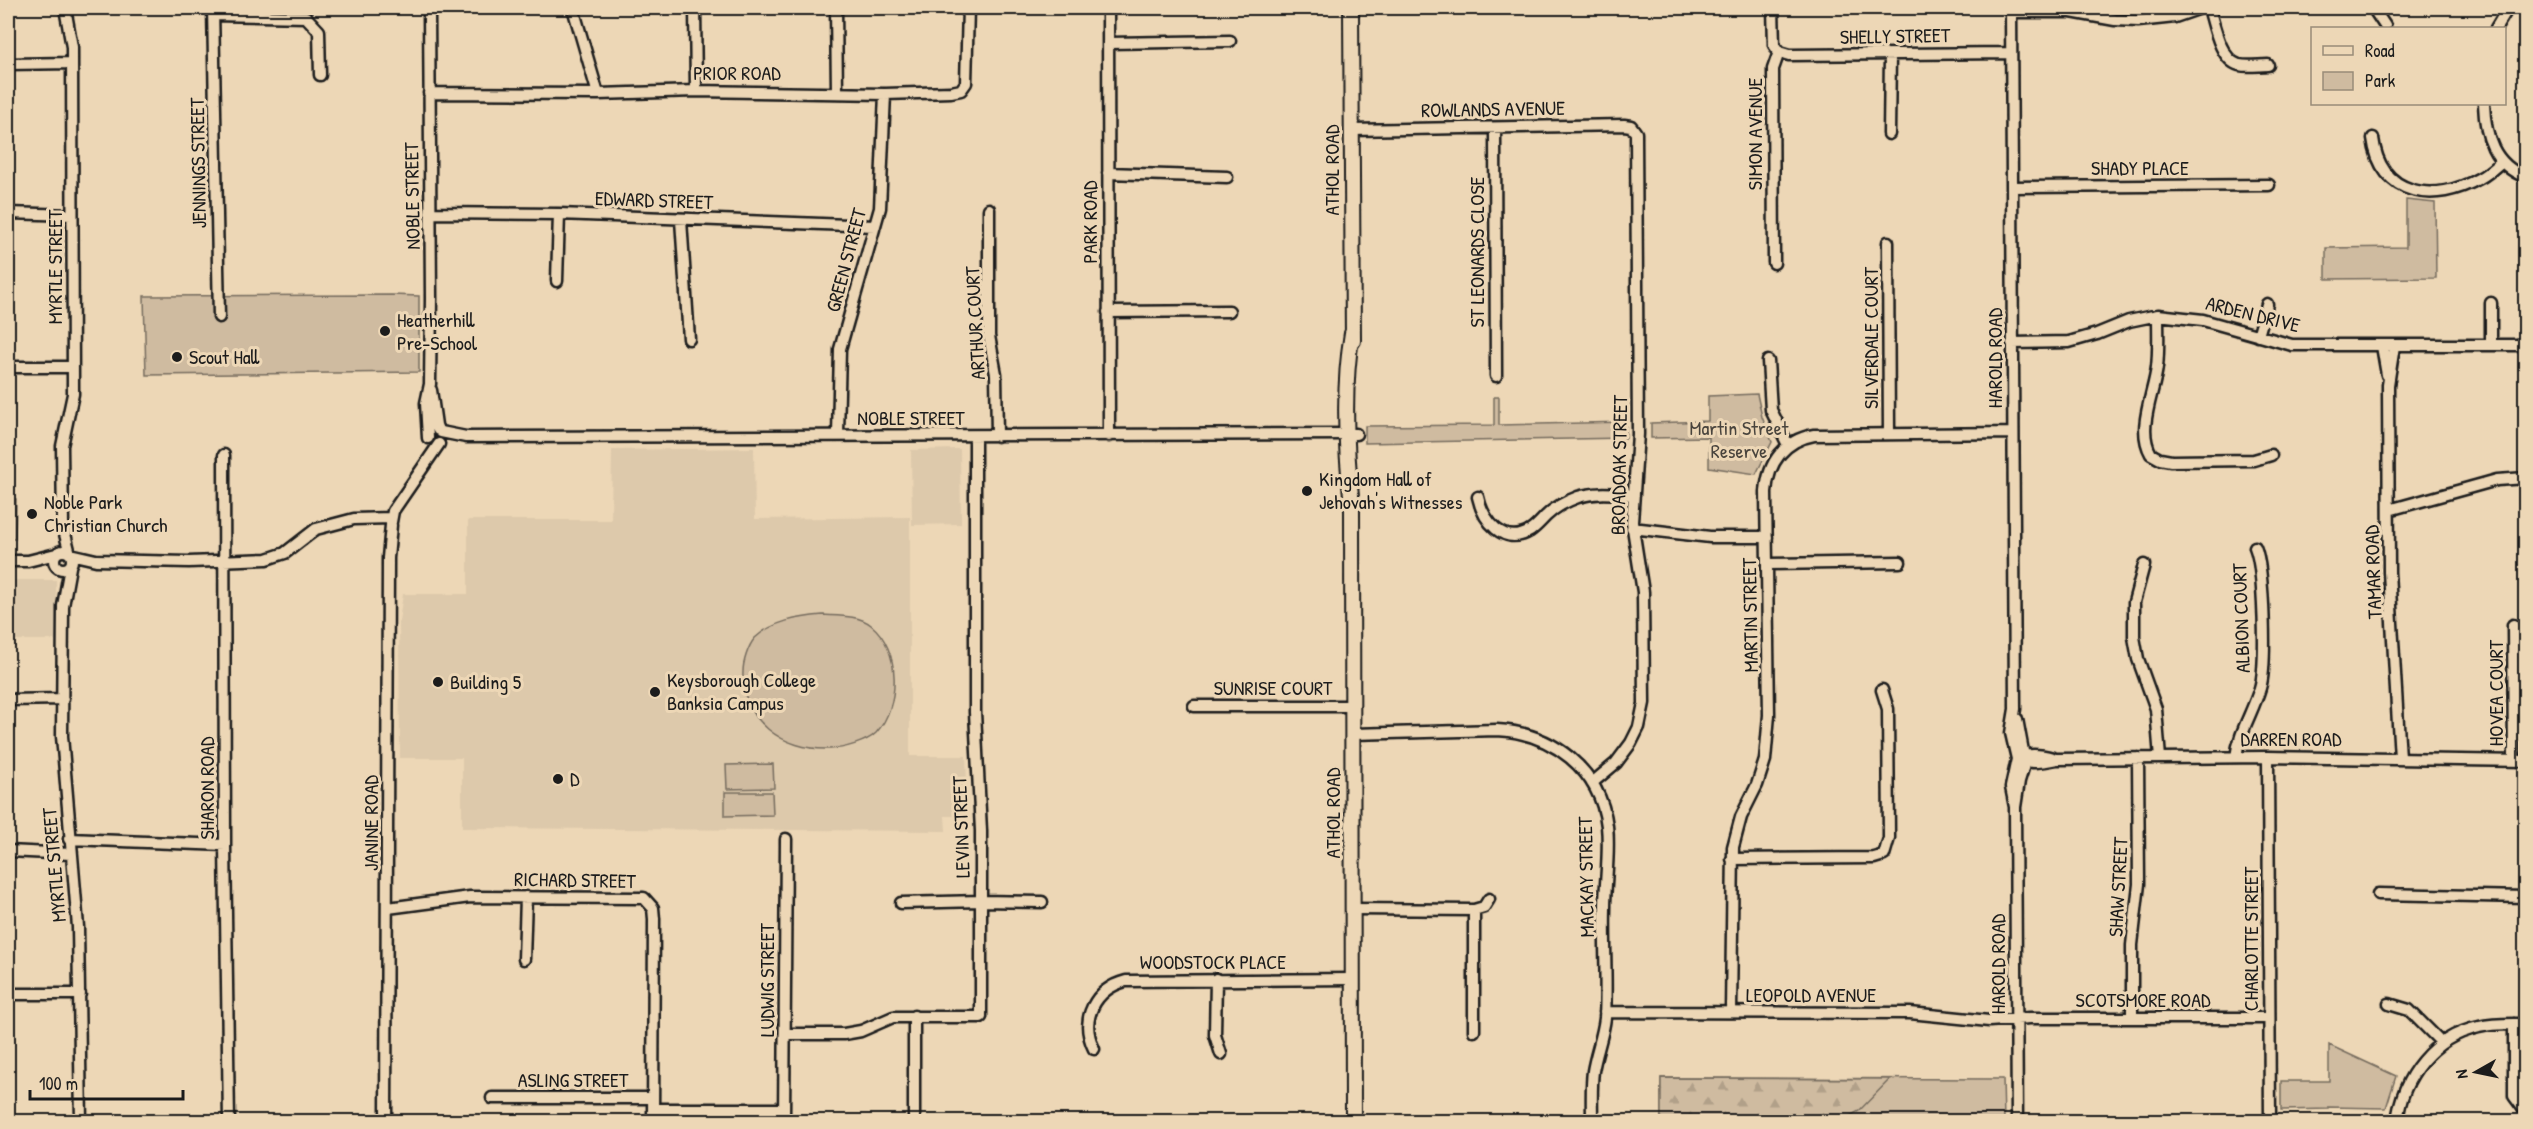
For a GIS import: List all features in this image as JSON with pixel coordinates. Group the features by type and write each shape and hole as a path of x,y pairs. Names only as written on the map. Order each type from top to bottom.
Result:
{"main road":[{"name":"ATHOL ROAD","path":"1351,8 1352,333 1356,373 1352,434 1356,472 1352,505 1353,1122"}],"street":[{"name":"MYRTLE STREET","path":"65,8 71,32 72,63 72,367 74,393 62,446 63,526 70,554"},
{"name":"NOBLE STREET","path":"429,8 430,384 436,438 1352,434"},
{"path":"573,8 598,94"},
{"path":"695,8 696,91"},
{"path":"836,8 837,92"},
{"name":"PRIOR ROAD","path":"429,93 598,94 696,91 885,94 951,92 961,90 966,83 968,8"},
{"name":"PARK ROAD","path":"1108,8 1109,436"},
{"name":"SIMON AVENUE","path":"1773,8 1774,45 1779,52 1773,69 1774,263"},
{"path":"2151,8 2152,21"},
{"path":"2011,10 2071,12 2115,20 2152,21 2175,17 2201,8"},
{"path":"2209,8 2221,44 2231,59 2239,65 2268,65"},
{"path":"2373,8 2385,26"},
{"path":"2497,27 2508,8"},
{"name":"HAROLD ROAD","path":"2011,10 2015,709 2011,733 2022,759 2011,782 2015,807 2017,1122"},
{"path":"213,11 306,17 319,31 320,75"},
{"name":"JENNINGS STREET","path":"213,11 219,317"},
{"path":"1109,43 1230,41"},
{"name":"SHELLY STREET","path":"1779,52 1789,55 2010,53"},
{"path":"1889,134 1890,55"},
{"path":"8,64 72,63"},
{"name":"GREEN STREET","path":"838,435 840,348 875,226 882,187 885,94"},
{"path":"2484,105 2486,133 2494,152 2502,162 2526,177"},
{"name":"ROWLANDS AVENUE","path":"1351,130 1624,125 1634,129"},
{"name":"ST LEONARDS CLOSE","path":"1495,128 1496,376"},
{"name":"BROADOAK STREET","path":"1592,783 1616,763 1631,743 1639,727 1644,703 1643,592 1632,528 1638,434 1637,138 1634,129"},
{"path":"2373,138 2377,157 2385,172 2397,184 2416,191 2436,192 2460,187 2482,177 2502,162"},
{"path":"1108,173 1227,177"},
{"name":"SHADY PLACE","path":"2012,188 2269,185"},
{"name":"ARTHUR COURT","path":"989,209 989,336 996,374 997,436"},
{"path":"8,213 72,215"},
{"name":"EDWARD STREET","path":"430,213 559,214 875,226"},
{"path":"557,281 559,214"},
{"path":"681,220 688,339"},
{"name":"SILVERDALE COURT","path":"1888,242 1889,434"},
{"path":"2491,303 2491,345"},
{"path":"2258,336 2267,304"},
{"path":"1108,312 1228,311"},
{"path":"2158,315 2157,366 2146,422 2146,441 2151,454 2171,461 2246,461 2271,456"},
{"name":"ARDEN DRIVE","path":"2012,343 2069,342 2129,321 2158,315 2203,320 2292,345 2526,345"},
{"name":"TAMAR ROAD","path":"2382,346 2388,384 2389,572 2400,758"},
{"name":"TAMAR ROAD","path":"2388,384 2394,346"},
{"path":"1768,361 1770,403 1788,445 1814,435 2013,433"},
{"path":"8,367 72,367"},
{"name":"LEVIN STREET","path":"784,1034 844,1034 861,1031 893,1017 981,1017 981,831 975,712 975,436"},
{"path":"28,561 65,551 96,560 189,562 276,557 291,550 316,530 354,519 388,521 436,438"},
{"name":"MARTIN STREET","path":"1731,1012 1732,859 1737,829 1762,772 1767,746 1768,478 1773,463 1788,445"},
{"name":"SHARON ROAD","path":"225,455 225,845 229,1122"},
{"path":"2389,510 2497,480 2526,478"},
{"path":"1478,497 1483,512 1493,528 1505,535 1515,536 1533,529 1557,507 1578,497 1597,493 1634,495"},
{"name":"JANINE ROAD","path":"386,1122 388,521"},
{"name":"MYRTLE STREET","path":"56,554 63,526"},
{"path":"1632,528 1702,537 1767,537"},
{"name":"ALBION COURT","path":"2236,757 2240,736 2262,681 2261,571 2255,547"},
{"path":"56,554 54,559 57,567"},
{"path":"70,554 73,561 71,566"},
{"path":"8,561 28,561 65,570 71,566 96,560"},
{"path":"1768,564 1900,562"},
{"path":"2144,565 2134,602 2134,637 2138,659 2156,709 2160,758"},
{"name":"MYRTLE STREET","path":"63,606 71,566"},
{"name":"MYRTLE STREET","path":"57,567 63,606 64,774 78,927 81,1122"},
{"name":"HOVEA COURT","path":"2513,625 2514,760"},
{"path":"1732,859 1874,858 1884,855 1889,838 1888,709 1882,690"},
{"path":"8,700 63,699"},
{"name":"SUNRISE COURT","path":"1194,706 1353,706"},
{"name":"MACKAY STREET","path":"1353,734 1497,730 1519,732 1541,738 1558,747 1576,762 1592,783 1603,808 1607,828 1605,1012 1593,1074 1592,1122"},
{"name":"DARREN ROAD","path":"2022,759 2041,755 2056,759 2268,757 2526,761"},
{"name":"CHARLOTTE STREET","path":"2268,757 2270,1122"},
{"name":"SHAW STREET","path":"2132,1018 2132,945 2139,884 2139,758"},
{"name":"LUDWIG STREET","path":"784,1122 786,838"},
{"path":"69,839 225,845"},
{"path":"8,851 71,854"},
{"path":"2378,894 2526,897"},
{"name":"RICHARD STREET","path":"388,908 470,897 644,898 653,908 653,1122"},
{"path":"524,959 526,897"},
{"path":"1353,909 1474,910 1484,907 1489,899"},
{"path":"901,903 1042,902"},
{"path":"1474,910 1474,1031"},
{"path":"1216,979 1215,1035 1221,1054"},
{"name":"WOODSTOCK PLACE","path":"1094,1049 1089,1031 1089,1014 1099,995 1112,986 1133,980 1353,979"},
{"path":"8,994 80,994"},
{"path":"2389,1004 2409,1010 2442,1043"},
{"name":"LEOPOLD AVENUE","path":"1605,1012 1910,1013 1977,1020 2016,1019"},
{"path":"914,1016 914,1122"},
{"name":"SCOTSMORE ROAD","path":"2016,1019 2269,1017"},
{"path":"2397,1122 2403,1093 2411,1075 2422,1060 2442,1043 2461,1032 2478,1027 2520,1024 2514,1096 2523,1108"},
{"name":"ASLING STREET","path":"492,1098 784,1109"}],"shaded area":[{"name":"Keysborough College Banksia Campus","path":"754,448 755,519 910,517 910,756 966,756 968,816 945,816 946,831 462,828 462,758 400,758 399,621 403,594 468,594 468,520 611,520 612,450"},
{"path":"960,449 961,524 912,525 911,450"},
{"path":"8,580 56,580 56,640 8,640"}],"green space":[{"path":"2406,200 2435,203 2436,278 2326,279 2326,248 2406,247"},
{"path":"144,296 419,296 419,372 146,375"},
{"name":"Martin Street Reserve","path":"1757,394 1762,417 1772,442 1756,474 1709,467 1709,437 1651,438 1651,423 1708,421 1708,396"},
{"path":"1494,397 1499,397 1499,425 1626,422 1626,438 1365,443 1365,426 1494,425"},
{"path":"8,499 16,499 15,539 8,539"},
{"path":"823,615 854,618 871,625 881,635 888,648 894,678 890,708 876,733 861,742 835,749 796,745 781,738 757,718 749,705 744,689 744,664 755,638 778,624"},
{"path":"773,764 774,788 727,789 726,765"},
{"path":"725,792 772,792 773,815 725,816"},
{"path":"2329,1045 2396,1076 2386,1108 2329,1107 2329,1109 2281,1110 2281,1081 2329,1081"},
{"path":"1661,1078 2003,1079 2004,1121 1661,1122"},
{"path":"1661,1078 1890,1079 1859,1111 1841,1121 1661,1122"}],"place":[{"name":"Heatherhill Pre-School","path":"385,331"},
{"name":"Scout Hall","path":"177,357"},
{"name":"Kingdom Hall of Jehovah's Witnesses","path":"1307,491"},
{"name":"Noble Park Christian Church","path":"32,514"},
{"name":"Building 5","path":"438,682"},
{"name":"Keysborough College Banksia Campus","path":"655,692"},
{"name":"D","path":"558,779"}]}
